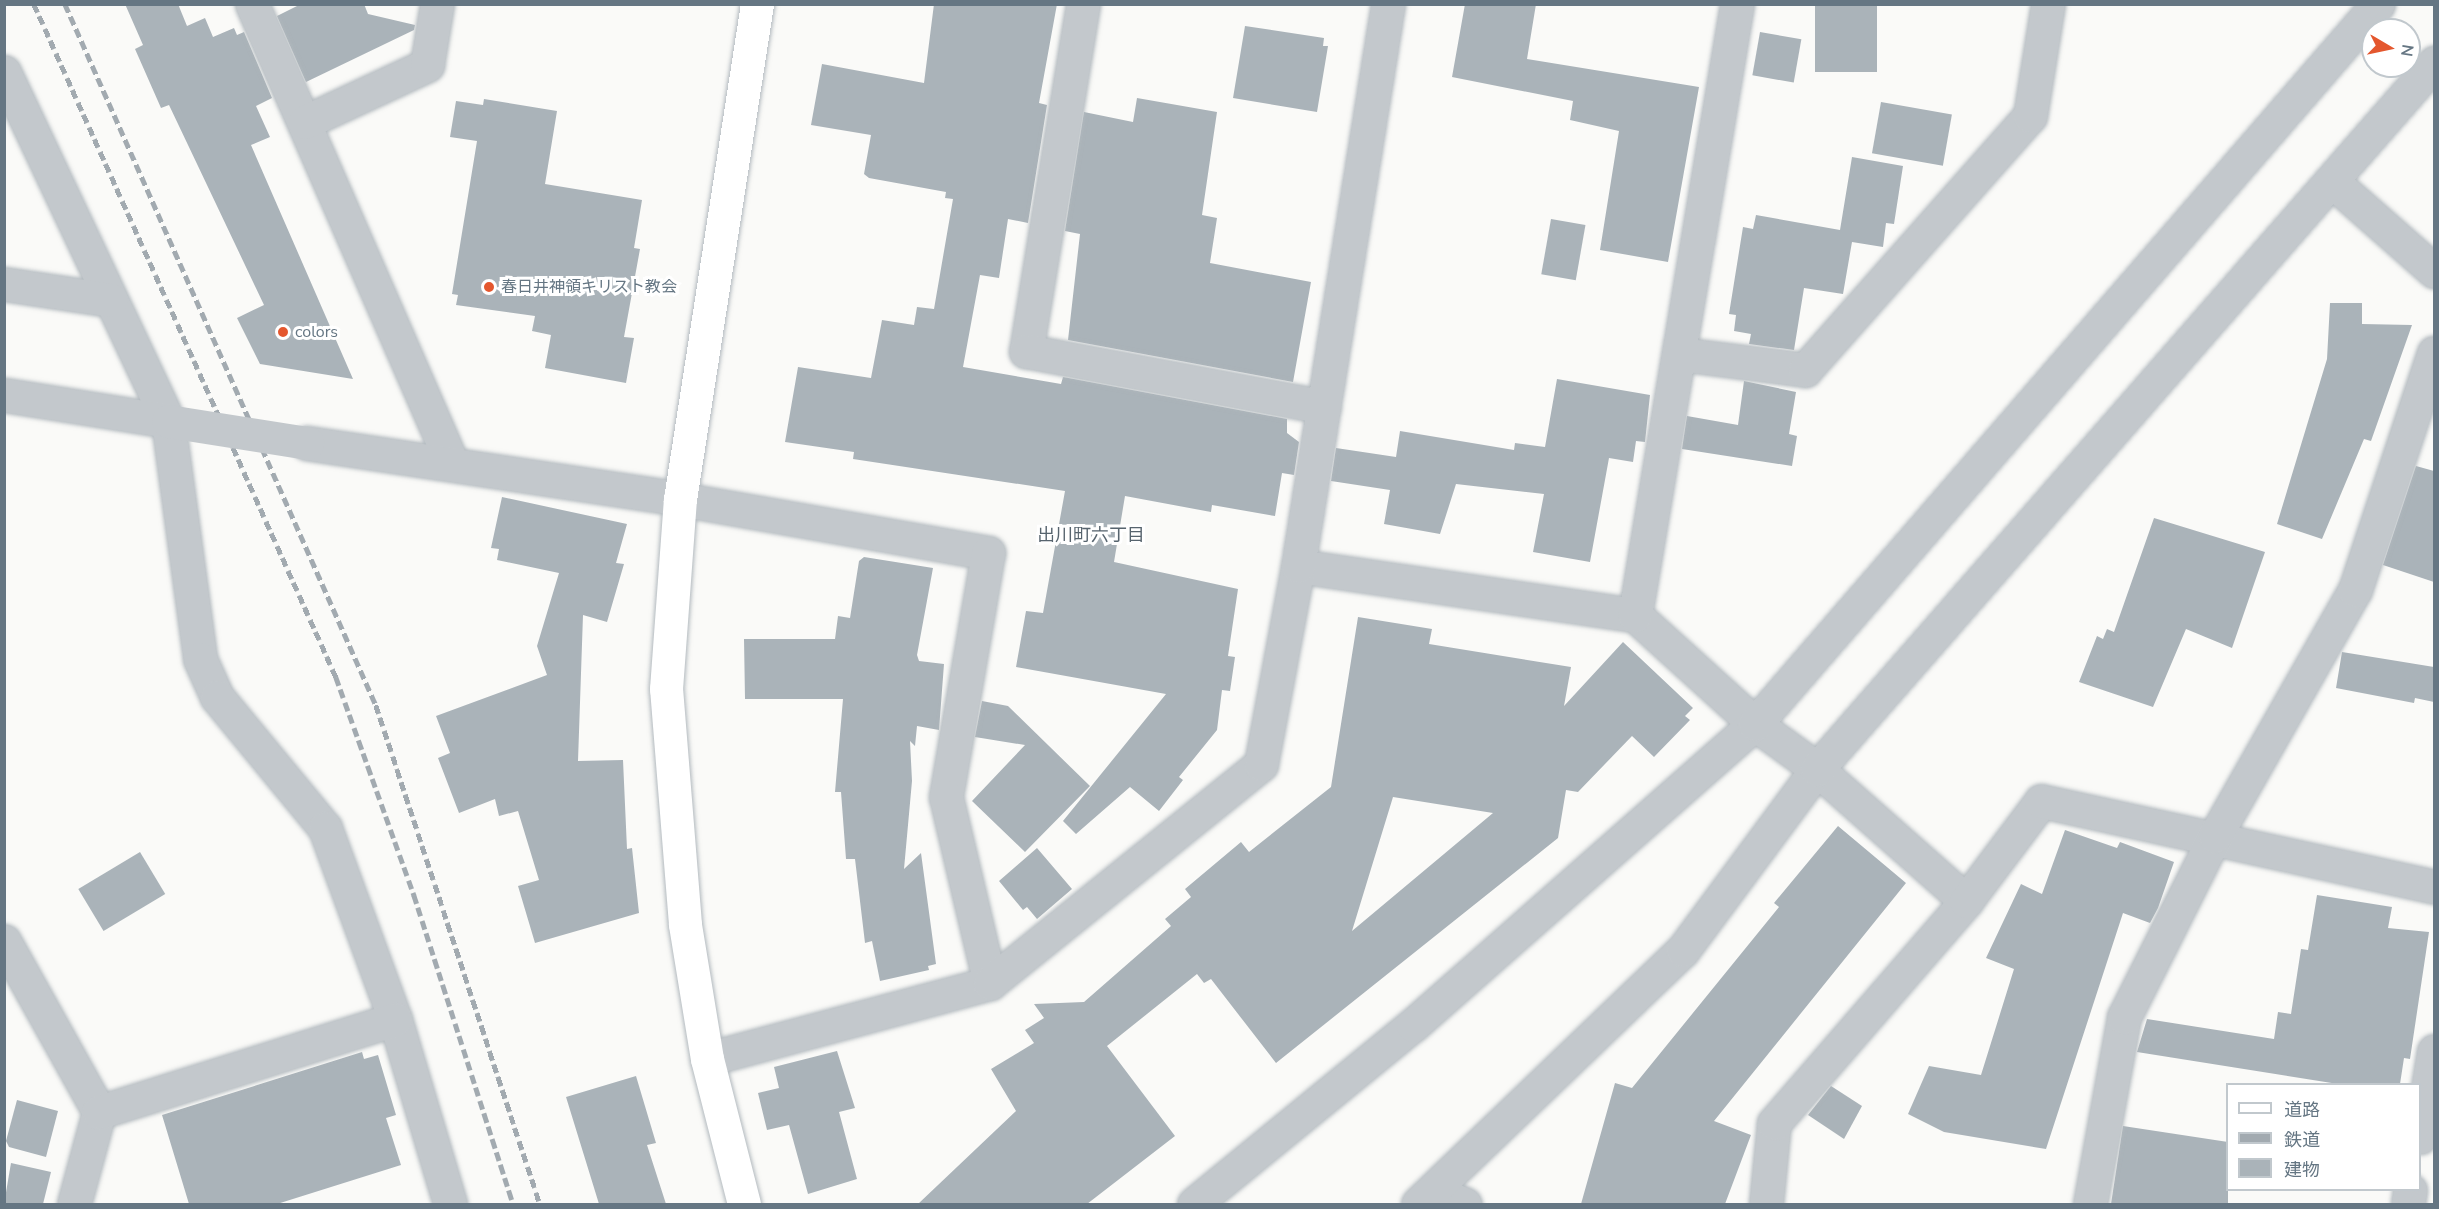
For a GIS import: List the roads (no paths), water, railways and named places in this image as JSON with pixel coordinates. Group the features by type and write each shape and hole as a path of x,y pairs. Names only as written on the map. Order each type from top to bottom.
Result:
{"street":[{"path":"252,4 452,463"},
{"path":"305,122 427,65 437,4"},
{"path":"744,1204 707,1059 685,924 666,689 680,499 757,4"},
{"path":"1083,4 1026,351 1324,407"},
{"path":"707,1059 990,982 1261,764 1298,566 1388,4"},
{"path":"1635,615 1737,4"},
{"path":"1680,354 1805,370 2030,116 2048,4"},
{"path":"1194,1204 1413,1025 1755,724 2378,4"},
{"path":"1426,1198 1683,950 1817,769 2333,182 2434,63"},
{"path":"4,72 168,421 200,659 217,697 325,828 395,1018 450,1204"},
{"path":"2333,182 2434,271"},
{"path":"4,284 111,300"},
{"path":"2090,1204 2124,1017 2215,836 2355,590 2434,353"},
{"path":"4,395 680,499 988,553 946,796 990,982"},
{"path":"1298,566 1635,615 1755,724 1817,769 1966,901"},
{"path":"1766,1204 1774,1123 1966,901 2042,801 2215,836 2434,886"},
{"path":"4,941 99,1112 74,1204"},
{"path":"99,1112 395,1018"},
{"path":"2421,1131 2434,1051"},
{"path":"1426,1198 1465,1204"}],"railway":[{"path":"34,4 336,677 414,895 513,1204"},
{"path":"65,4 376,705 540,1204"}],"place":[{"name":"春日井神領キリスト教会","path":"489,287"},
{"name":"colors","path":"283,332"}],"district":[{"name":"出川町六丁目","path":"1091,535"}]}
